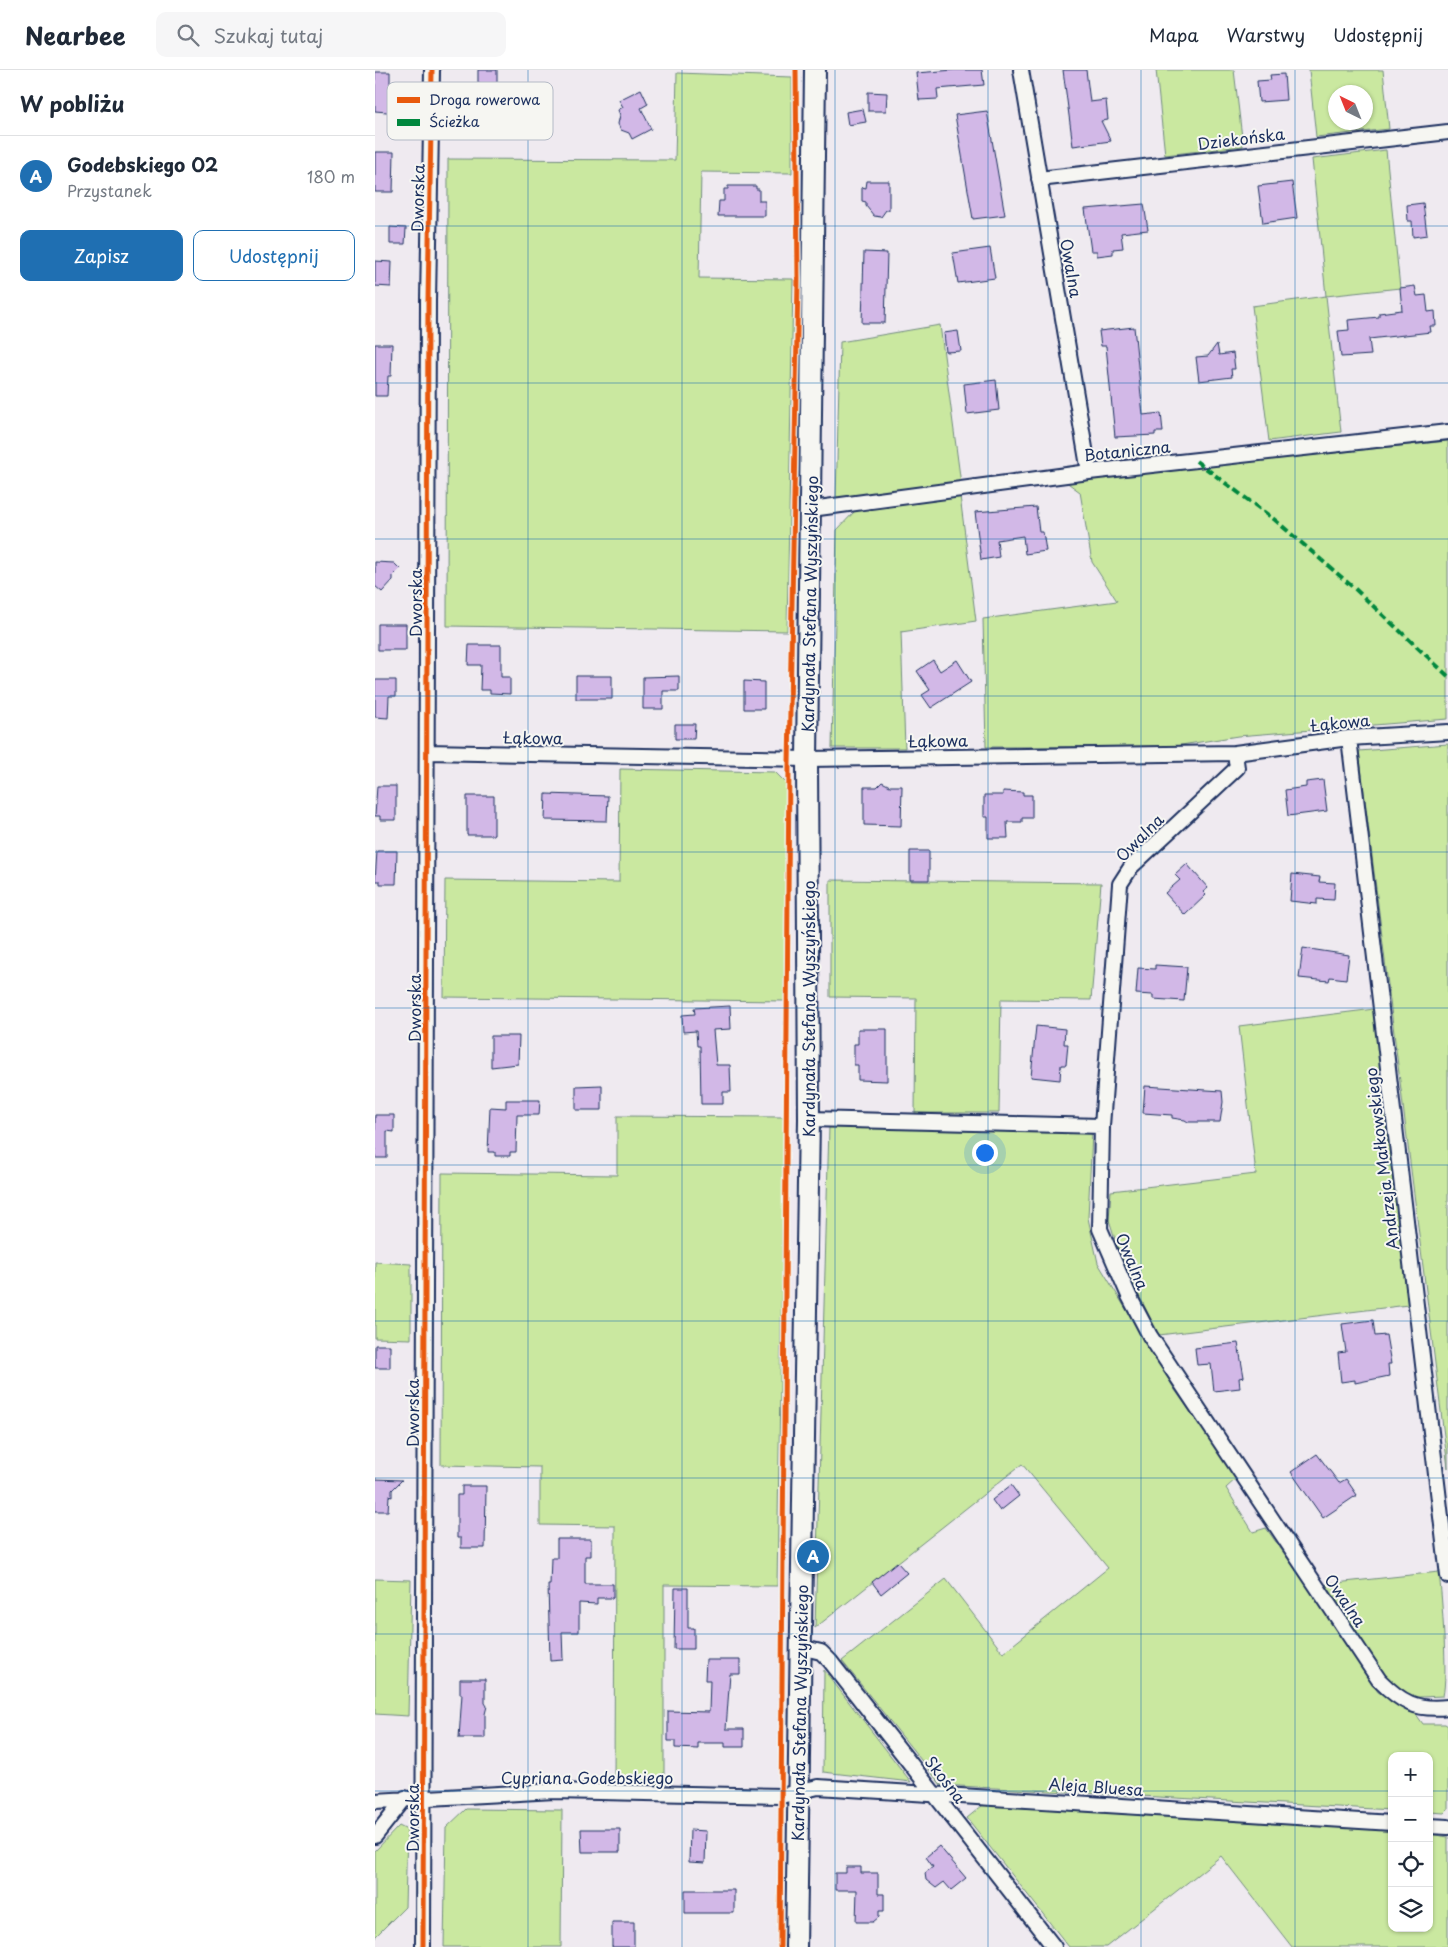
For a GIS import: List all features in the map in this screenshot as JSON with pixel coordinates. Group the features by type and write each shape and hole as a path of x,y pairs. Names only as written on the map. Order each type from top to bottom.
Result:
{"main road":[{"name":"Kardynała Stefana Wyszyńskiego","path":"796,1947 799,1647 809,1119 807,760 815,70"}],"street":[{"name":"Owalna","path":"1021,70 1089,472"},
{"name":"Dziekońska","path":"1039,179 1448,132"},
{"name":"Dworska","path":"423,1947 425,1798 428,302 431,140"},
{"name":"Botaniczna","path":"811,509 1089,472 1448,432"},
{"name":"Łąkowa","path":"427,752 807,760 1235,753 1349,738 1448,732"},
{"name":"Andrzeja Małkowskiego","path":"1349,738 1448,1576"},
{"name":"Owalna","path":"1235,753 1237,768 1131,867 1120,884 1102,1126 1100,1229 1129,1296 1150,1336 1379,1680 1398,1699 1418,1707 1448,1707"},
{"path":"809,1119 1102,1126"},
{"name":"Skośna","path":"799,1647 821,1652 830,1661 935,1792 1055,1947"},
{"name":"Aleja Bluesa","path":"798,1793 818,1786 935,1792 1388,1823"},
{"name":"Cypriana Godebskiego","path":"375,1801 554,1791 781,1796 798,1793"},
{"path":"375,1836 405,1798"},
{"path":"1433,1826 1448,1827"}],"green space":[{"path":"1156,70 1234,70 1243,146 1165,155"},
{"path":"1309,70 1383,70 1389,129 1316,137"},
{"path":"677,73 792,77 792,173 701,172 699,278 793,279 787,631 447,626 448,159 675,160"},
{"path":"1386,150 1400,288 1326,296 1312,159"},
{"path":"1326,296 1341,432 1269,441 1252,306"},
{"path":"940,325 961,484 836,501 840,342"},
{"path":"1448,441 1448,719 1238,736 1175,746 986,747 983,619 1117,601 1092,562 1080,492 1065,481"},
{"path":"960,496 976,621 901,632 905,748 832,748 837,530 855,511"},
{"path":"1448,744 1448,1468 1359,751"},
{"path":"620,769 775,772 786,783 784,1001 444,997 445,880 619,882"},
{"path":"830,880 1101,883 1091,1000 1001,999 999,1113 915,1113 916,998 830,997"},
{"path":"1374,1009 1408,1305 1159,1335 1123,1264 1109,1220 1111,1191 1256,1174 1239,1026"},
{"path":"617,1116 784,1117 777,1586 664,1585 664,1784 614,1783 615,1526 540,1525 540,1467 441,1465 442,1173 617,1175"},
{"path":"829,1127 1092,1132 1088,1218 1098,1263 1175,1390 1237,1478 1226,1488 1253,1532 1266,1528 1339,1631 1378,1692 1413,1710 1423,1724 1445,1724 1448,1726 1448,1809 1444,1813 1433,1812 1433,1752 1388,1752 1388,1810 941,1785 842,1661 946,1579 1003,1653 1108,1568 1022,1464 815,1628"},
{"path":"375,1262 411,1264 411,1339 375,1338"},
{"path":"1439,1572 1445,1655 1443,1696 1397,1698 1326,1584"},
{"path":"375,1579 411,1580 408,1716 375,1714"},
{"path":"824,1670 911,1782 823,1772"},
{"path":"983,1805 1388,1831 1388,1932 1433,1932 1433,1835 1448,1837 1448,1947 1292,1947 1221,1856 1106,1947 1069,1947 967,1818"},
{"path":"466,1809 562,1810 561,1947 444,1947 446,1828"},
{"path":"399,1826 407,1830 405,1907 375,1937 375,1851"}],"building":[{"path":"478,70 497,70 497,82 478,82"},
{"path":"982,70 984,85 937,89 938,99 919,100 916,73"},
{"path":"1063,70 1086,70 1090,102 1106,100 1108,120 1101,121 1111,141 1073,146"},
{"path":"375,72 390,72 390,82 387,82 387,112 375,111"},
{"path":"1284,74 1286,100 1259,102 1257,81 1271,80 1270,75"},
{"path":"641,89 648,104 641,108 651,129 632,139 629,133 621,130 618,124 620,115 618,110 623,107 619,100"},
{"path":"868,92 887,93 886,111 868,111"},
{"path":"863,109 866,122 848,125 846,112"},
{"path":"987,111 1005,215 973,219 955,115"},
{"path":"375,152 394,152 393,192 375,192"},
{"path":"867,181 889,181 889,210 886,210 881,217 874,216 866,206 866,202 862,201 862,187 866,188"},
{"path":"1292,182 1297,218 1263,223 1258,186"},
{"path":"728,186 756,186 756,189 759,189 759,201 765,201 765,216 718,216 719,201 724,201 724,189 728,189"},
{"path":"1423,203 1427,235 1413,237 1412,221 1408,221 1407,205"},
{"path":"1144,204 1148,230 1121,233 1123,248 1113,249 1113,254 1097,256 1097,251 1091,251 1085,209"},
{"path":"390,227 406,228 405,244 390,244"},
{"path":"990,248 995,278 958,283 953,253"},
{"path":"864,252 887,253 885,323 862,323"},
{"path":"375,261 392,262 391,287 375,286"},
{"path":"1415,286 1417,296 1426,295 1428,312 1435,311 1436,326 1430,326 1431,332 1369,339 1371,355 1341,357 1338,331 1349,330 1348,320 1379,317 1379,313 1402,310 1400,288"},
{"path":"1134,327 1143,415 1161,413 1163,432 1155,432 1155,435 1115,437 1106,346 1101,346 1099,331"},
{"path":"958,331 961,351 946,352 944,333"},
{"path":"375,344 392,344 391,376 388,376 387,396 375,396"},
{"path":"1217,344 1219,355 1233,353 1235,369 1231,369 1232,377 1199,381 1196,357 1208,356"},
{"path":"996,380 999,410 967,414 964,384"},
{"path":"1036,507 1039,532 1043,532 1046,551 1025,554 1023,536 997,540 999,557 981,560 975,512"},
{"path":"375,562 394,563 400,569 382,592 375,586"},
{"path":"378,624 406,624 406,650 378,650"},
{"path":"469,645 501,645 501,677 510,677 510,694 490,693 490,690 480,690 481,665 468,665"},
{"path":"933,660 940,671 957,660 971,682 931,708 922,695 930,690 917,671"},
{"path":"576,676 612,676 612,699 576,699"},
{"path":"679,676 679,691 663,691 663,709 643,709 643,677"},
{"path":"375,680 396,680 396,696 389,696 388,718 375,717"},
{"path":"744,681 764,682 764,709 744,709"},
{"path":"675,724 695,724 694,739 675,739"},
{"path":"1323,780 1327,811 1288,816 1285,790 1306,787 1306,782"},
{"path":"882,782 890,786 902,786 901,826 864,825 864,787 877,787"},
{"path":"377,786 396,786 396,820 380,820 380,816 375,816"},
{"path":"1003,791 1023,792 1023,795 1032,795 1032,818 1022,818 1022,822 1007,822 1008,838 988,838 988,817 984,817 984,795 1003,795"},
{"path":"546,794 608,796 607,821 545,820"},
{"path":"467,796 494,796 494,835 467,835"},
{"path":"377,851 397,851 396,884 380,884 380,881 375,881"},
{"path":"910,851 929,851 929,880 910,880"},
{"path":"1187,864 1208,888 1203,892 1206,895 1185,915 1165,893 1180,880 1175,875"},
{"path":"1292,874 1320,877 1319,882 1335,883 1334,900 1317,899 1317,904 1290,901"},
{"path":"1303,948 1349,955 1346,979 1330,977 1329,981 1299,978"},
{"path":"1155,965 1187,967 1184,1001 1153,999 1153,995 1136,994 1138,968 1155,969"},
{"path":"730,1006 731,1029 713,1030 716,1065 730,1065 731,1092 723,1092 723,1104 701,1104 700,1046 697,1046 696,1031 683,1032 682,1015 695,1014 694,1008"},
{"path":"1036,1026 1065,1029 1064,1044 1068,1044 1066,1065 1061,1065 1060,1080 1031,1077"},
{"path":"858,1029 887,1029 887,1081 858,1080 858,1065 854,1065 854,1044 858,1044"},
{"path":"491,1036 519,1036 518,1064 491,1067"},
{"path":"602,1085 602,1110 576,1110 576,1086"},
{"path":"1145,1086 1222,1091 1223,1102 1220,1122 1188,1122 1172,1118 1172,1115 1143,1113"},
{"path":"506,1100 540,1100 539,1115 517,1115 516,1152 510,1152 510,1156 495,1156 495,1152 488,1152 490,1107 506,1108"},
{"path":"375,1115 394,1115 394,1132 387,1131 387,1158 375,1158"},
{"path":"1373,1320 1375,1336 1386,1335 1391,1364 1388,1364 1389,1376 1355,1383 1355,1380 1341,1382 1338,1353 1346,1352 1342,1324"},
{"path":"1238,1343 1244,1377 1239,1378 1240,1388 1214,1391 1211,1364 1197,1365 1195,1348"},
{"path":"375,1345 390,1345 390,1368 375,1368"},
{"path":"1317,1454 1339,1483 1346,1479 1357,1495 1323,1518 1291,1472"},
{"path":"375,1479 402,1480 392,1490 392,1497 389,1496 388,1511 375,1511"},
{"path":"1011,1485 1019,1496 1000,1511 992,1500"},
{"path":"462,1486 486,1486 485,1548 461,1548 461,1538 457,1538 457,1495 462,1495"},
{"path":"557,1539 591,1539 591,1556 585,1556 585,1584 613,1584 613,1598 597,1598 597,1604 579,1603 579,1632 562,1632 563,1660 550,1661 548,1585 550,1585 551,1558 557,1558"},
{"path":"897,1562 907,1573 881,1594 872,1582"},
{"path":"675,1588 688,1588 688,1628 694,1628 694,1649 674,1649"},
{"path":"706,1660 740,1660 740,1674 730,1674 726,1729 744,1729 744,1747 725,1747 725,1743 698,1743 698,1749 675,1748 675,1741 668,1741 668,1711 709,1712 710,1680 705,1680"},
{"path":"460,1679 485,1679 485,1703 487,1706 485,1738 459,1738 462,1694 460,1694"},
{"path":"581,1829 620,1829 620,1852 582,1852"},
{"path":"690,1830 706,1831 705,1863 689,1862"},
{"path":"939,1846 966,1878 951,1890 944,1882 936,1888 926,1880 925,1873 933,1867 926,1857"},
{"path":"846,1867 861,1867 861,1873 878,1873 878,1894 884,1894 884,1911 879,1911 879,1917 873,1922 856,1922 857,1890 835,1890 835,1873 846,1873"},
{"path":"685,1890 734,1890 734,1913 685,1913"},
{"path":"612,1922 634,1922 634,1947 612,1947"}],"marked path":[{"path":"1196,461 1275,520 1354,588 1448,676"}],"cycle path":[{"path":"432,70 432,82"},
{"path":"780,1947 789,765 798,280 796,70"},
{"path":"423,1947 428,301 431,140"}],"place":[{"name":"Godebskiego 02","path":"813,1556"}]}
